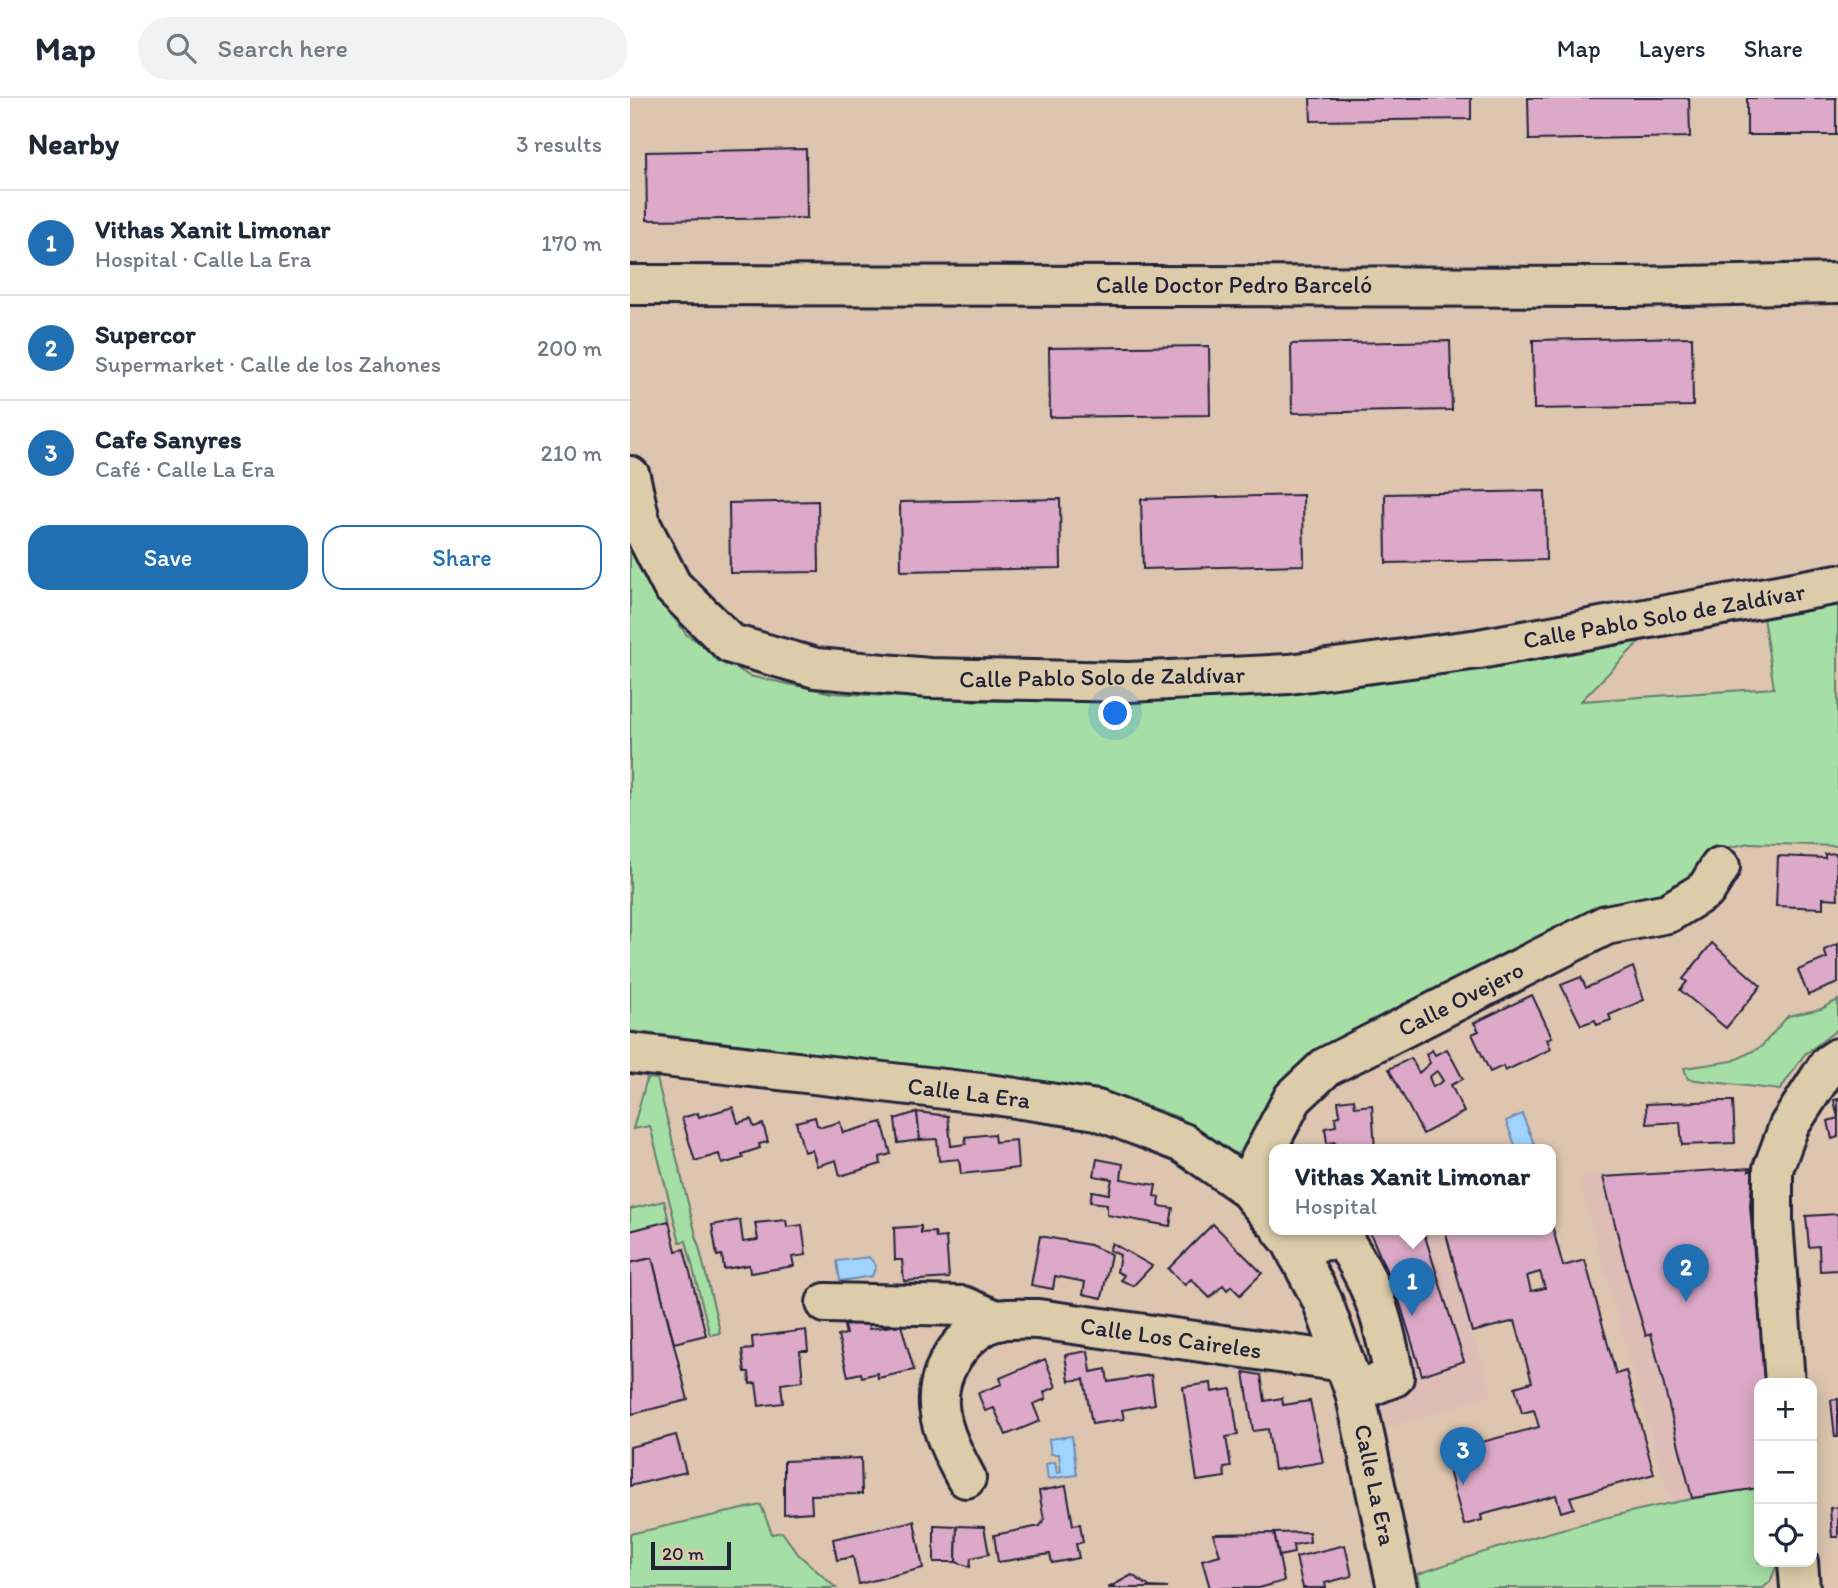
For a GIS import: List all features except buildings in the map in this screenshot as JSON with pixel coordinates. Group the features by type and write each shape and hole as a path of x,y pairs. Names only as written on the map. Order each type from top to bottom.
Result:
{"street":[{"name":"Calle Doctor Pedro Barceló","path":"630,285 1628,288 1838,283"},
{"name":"Calle Pablo Solo de Zaldívar","path":"630,476 640,525 672,586 731,644 828,669 929,678 1129,682 1289,674 1479,649 1838,584"},
{"name":"Calle Ovejero","path":"1246,1187 1293,1098 1326,1068 1606,925 1668,913 1706,890 1720,867"},
{"name":"Calle La Era","path":"630,1053 988,1094 1097,1110 1183,1143 1246,1187 1269,1214"},
{"path":"1785,1378 1773,1221 1773,1169 1789,1126 1829,1064 1838,1058"},
{"path":"1290,1242 1343,1239 1364,1271 1385,1331 1394,1377 1350,1377"},
{"name":"Calle La Era","path":"1290,1242 1322,1300 1350,1377 1397,1588"},
{"name":"Calle Los Caireles","path":"825,1303 963,1306 998,1321"},
{"name":"Calle Los Caireles","path":"966,1478 950,1450 938,1415 938,1385 951,1356 972,1333 998,1321 1038,1319 1350,1377"},
{"path":"1798,1567 1800,1588"}],"shaded area":[{"path":"1750,1168 1753,1171 1750,1206 1765,1378 1754,1378 1754,1489 1670,1501 1579,1179"},
{"path":"1315,1235 1441,1235 1492,1395 1387,1427 1366,1336 1350,1296"}],"green space":[{"path":"630,537 652,586 686,634 749,676 832,693 979,701 1127,699 1644,637 1581,701 1774,688 1763,617 1838,602 1838,846 1749,843 1713,851 1690,879 1647,904 1334,1044 1298,1066 1280,1084 1251,1140 1236,1154 1180,1118 1100,1089 630,1031"},
{"path":"1838,1000 1838,1029 1804,1055 1780,1090 1688,1079 1684,1068 1733,1061 1761,1047 1788,1016 1821,1009"},
{"path":"647,1078 657,1079 720,1333 710,1335 686,1241 680,1242 650,1126 633,1129"},
{"path":"664,1201 669,1221 630,1231 630,1209"},
{"path":"1754,1489 1754,1567 1776,1567 1770,1582 1763,1588 1421,1588 1418,1574 1502,1546 1587,1522"},
{"path":"761,1505 772,1534 782,1532 798,1554 836,1588 630,1588 630,1534"}],"water":[{"path":"1522,1114 1534,1144 1515,1144 1506,1121"},
{"path":"869,1257 876,1266 872,1276 840,1281 837,1261"},
{"path":"1072,1436 1077,1475 1048,1479 1046,1464 1055,1462 1057,1473 1061,1472 1059,1454 1051,1454 1049,1439"}],"place":[{"name":"Supercor","path":"1686,1302"},
{"name":"Vithas Xanit Limonar","path":"1412,1316"},
{"name":"Cafe Sanyres","path":"1463,1485"}]}
